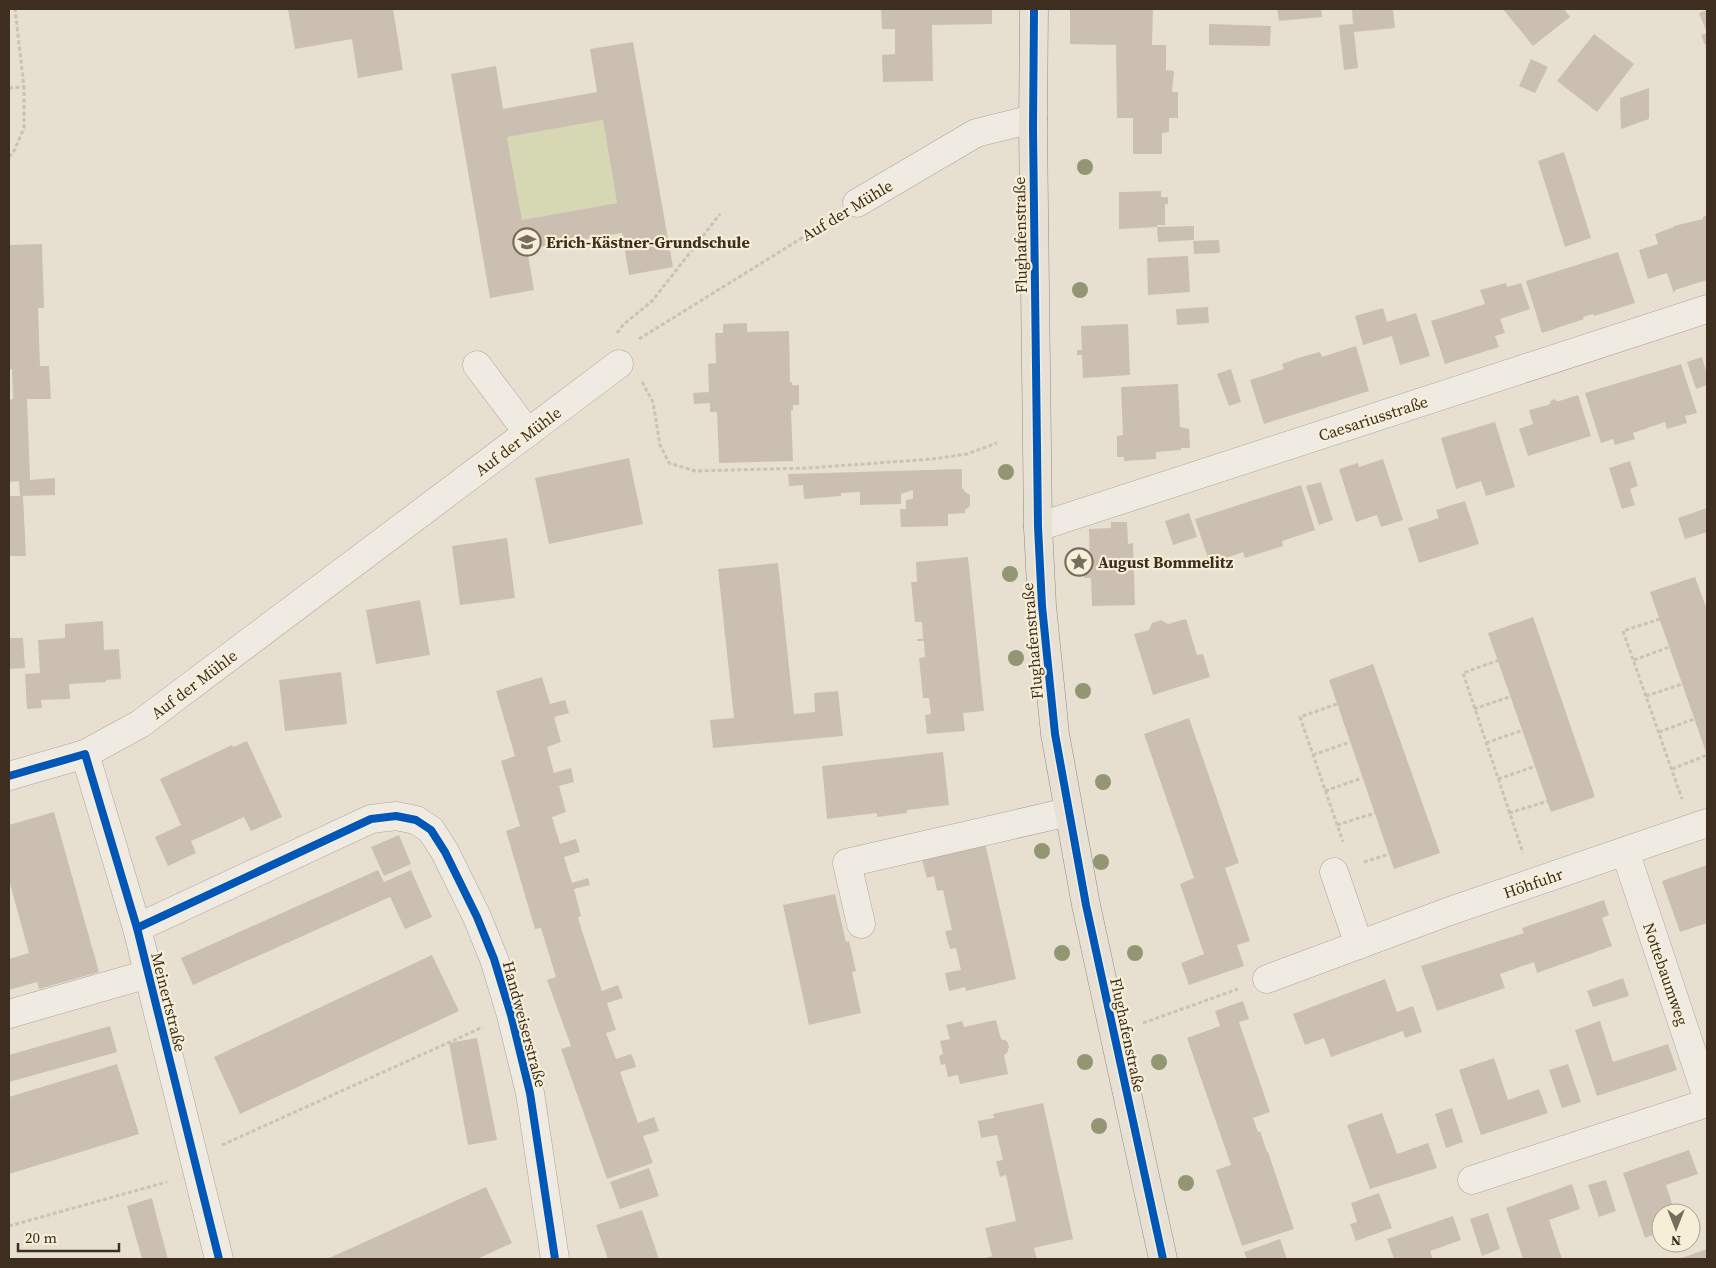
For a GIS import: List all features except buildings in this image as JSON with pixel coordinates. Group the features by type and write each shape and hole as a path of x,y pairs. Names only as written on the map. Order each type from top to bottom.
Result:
{"main road":[{"name":"Flughafenstraße","path":"1034,9 1033,119 1038,527 1042,606 1055,734 1068,812 1113,1034 1163,1259"}],"street":[{"name":"Auf der Mühle","path":"857,203 976,133 1033,119"},
{"name":"Caesariusstraße","path":"1038,527 1707,309"},
{"path":"477,365 528,433"},
{"name":"Auf der Mühle","path":"9,776 85,754 140,724 528,433 629,371"},
{"name":"Meinertstraße","path":"85,754 137,928 219,1259"},
{"path":"860,924 846,863 1068,812"},
{"name":"Handweiserstraße","path":"137,928 371,819 396,816 416,820 431,830 445,852 476,917 494,959 511,1015 530,1093 555,1259"},
{"name":"Höhfuhr","path":"1267,979 1533,882 1699,826"},
{"name":"Nottebaumweg","path":"1625,851 1707,1097"},
{"path":"1339,861 1359,945"},
{"path":"9,1014 148,974"},
{"path":"1472,1180 1707,1103"}],"path":[{"path":"9,157 14,151 24,128 24,87 15,9"},
{"path":"9,88 24,87"},
{"path":"614,336 623,325 653,300 720,214"},
{"path":"629,371 653,402 660,445 669,463 694,471 808,468 932,459 968,454 997,443"},
{"path":"1660,618 1623,631 1672,769 1699,826"},
{"path":"1634,660 1669,646"},
{"path":"1499,660 1463,673 1533,882"},
{"path":"1646,696 1682,684"},
{"path":"1474,709 1512,696"},
{"path":"1337,704 1300,717 1337,825 1339,861"},
{"path":"1659,732 1694,719"},
{"path":"1486,743 1523,730"},
{"path":"1313,755 1350,742"},
{"path":"1672,769 1707,755"},
{"path":"1498,779 1536,766"},
{"path":"1325,790 1362,778"},
{"path":"1510,813 1548,801"},
{"path":"1337,825 1375,814"},
{"path":"1113,1034 1267,979"},
{"path":"214,1149 511,1015"},
{"path":"9,1226 170,1181"}],"green space":[{"path":"603,120 617,203 522,220 507,137"}],"cycle path":[{"path":"1034,9 1033,128 1038,527 1042,606 1055,734 1086,905 1163,1259"},
{"path":"9,776 85,754 137,928 219,1259"},
{"path":"137,928 371,819 396,816 416,820 431,830 445,852 477,917 494,959 511,1015 530,1093 555,1259"}],"place":[{"name":"Erich-Kästner-Grundschule","path":"527,242"},
{"name":"August Bommelitz","path":"1079,562"}]}
